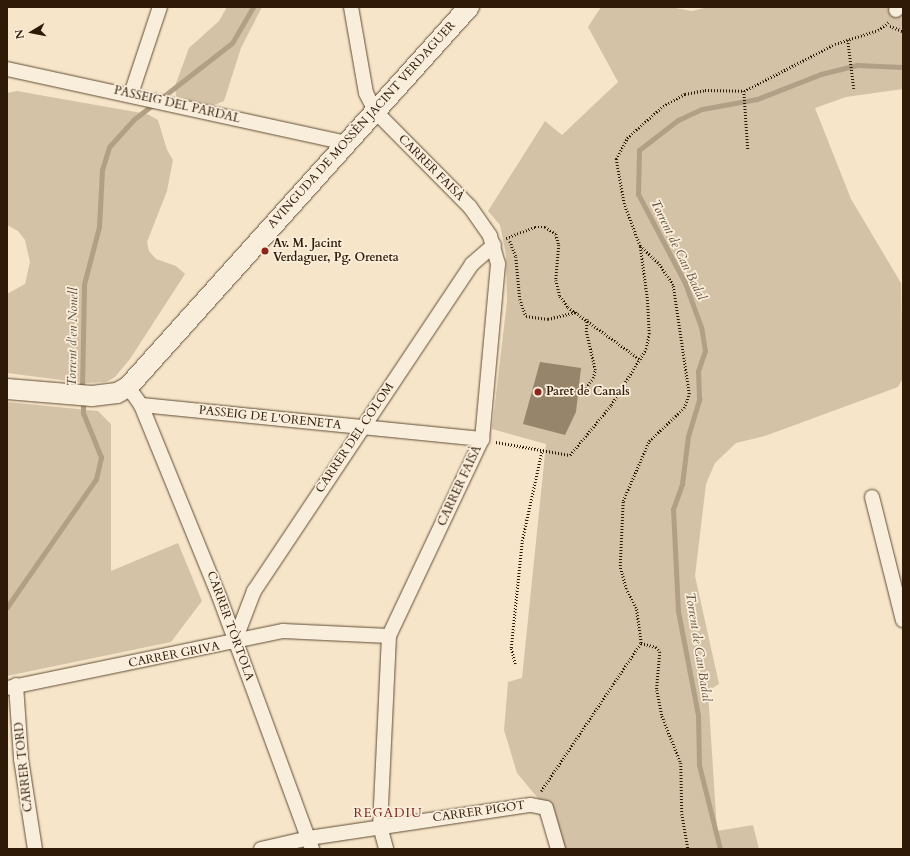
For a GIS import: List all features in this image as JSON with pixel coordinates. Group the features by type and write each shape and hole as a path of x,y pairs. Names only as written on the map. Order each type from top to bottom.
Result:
{"street":[{"path":"131,94 160,7"},
{"name":"CARRER FAISÀ","path":"351,7 366,93 375,111 470,207 494,245 497,282 482,439 389,636 380,826 386,849"},
{"name":"AVINGUDA DE MOSSÈN JACINT VERDAGUER","path":"128,387 469,7"},
{"name":"PASSEIG DEL PARDAL","path":"7,69 131,94 220,116 346,143"},
{"name":"CARRER DEL COLOM","path":"234,643 254,591 472,264 494,245"},
{"path":"7,389 84,396 117,393 128,387 141,405"},
{"name":"PASSEIG DE L'ORENETA","path":"141,405 482,439"},
{"name":"CARRER TÒRTOLA","path":"141,405 219,596 234,643 276,746 311,843"},
{"path":"872,496 903,620"},
{"name":"CARRER GRIVA","path":"11,687 283,632 389,636"},
{"name":"CARRER TORD","path":"11,687 35,849"},
{"path":"531,804 546,808 558,849"},
{"name":"CARRER PIGOT","path":"262,849 311,843 380,826 531,804"}],"path":[{"path":"482,439 570,455 590,435 641,360 649,334 640,246 624,204 616,159 626,138 663,106 685,94 705,90 744,90 848,40 888,24 903,31"},
{"path":"848,40 854,89"},
{"path":"744,90 748,124 748,149"},
{"path":"494,245 508,237 535,227 545,227 556,234 559,245 556,280 560,296 568,307 587,319 641,360"},
{"path":"508,237 516,257 520,299 526,316 548,319 576,312"},
{"path":"531,804 641,643 636,608 622,578 620,566 623,501 649,441 684,408 689,394 673,285 658,263 640,246"},
{"path":"556,389 574,392 586,388 593,378 595,370 586,332 587,319"},
{"path":"515,664 511,648 522,541 542,450"},
{"path":"641,643 656,647 660,652 657,690 662,716 681,763 682,814 688,849"}],"shaded area":[{"path":"227,7 262,7 241,48 224,101 209,107 176,96 175,86 189,48 219,21"},
{"path":"601,7 669,7 692,11 708,7 903,7 903,89 846,97 815,108 851,199 901,283 903,378 898,387 765,436 736,443 715,463 706,484 695,576 719,684 708,691 717,831 753,825 759,849 558,849 546,808 517,773 504,730 508,682 522,678 546,444 492,429 507,301 506,255 500,225 488,211 545,121 562,135 618,82 588,27"},
{"path":"17,91 147,114 158,120 167,150 173,160 167,191 147,242 149,251 156,259 176,266 185,274 130,359 115,377 106,382 85,383 7,373 7,294 25,284 30,262 25,240 18,231 7,225 7,93"},
{"path":"7,402 98,411 111,424 111,571 178,543 202,601 171,642 7,676"}],"building":[{"path":"540,362 581,368 576,412 565,435 523,424"}],"waterway":[{"name":"Torrent d'en Nonell","path":"82,390 84,284 99,227 102,170 109,147 133,120 232,43 253,7"},
{"name":"Torrent de Can Badal","path":"720,849 699,765 698,715 678,611 673,509 682,484 688,436 699,399 698,371 705,351 701,327 685,283 638,194 639,150 678,120 702,109 757,99 821,74 857,65 903,67"},
{"name":"Torrent d'en Nonell","path":"7,607 96,479 101,457 83,413 83,398"}],"place":[{"name":"Av. M. Jacint Verdaguer, Pg. Oreneta","path":"265,251"},
{"name":"Paret de Canals","path":"538,392"}],"district":[{"name":"REGADIU","path":"388,813"}]}
